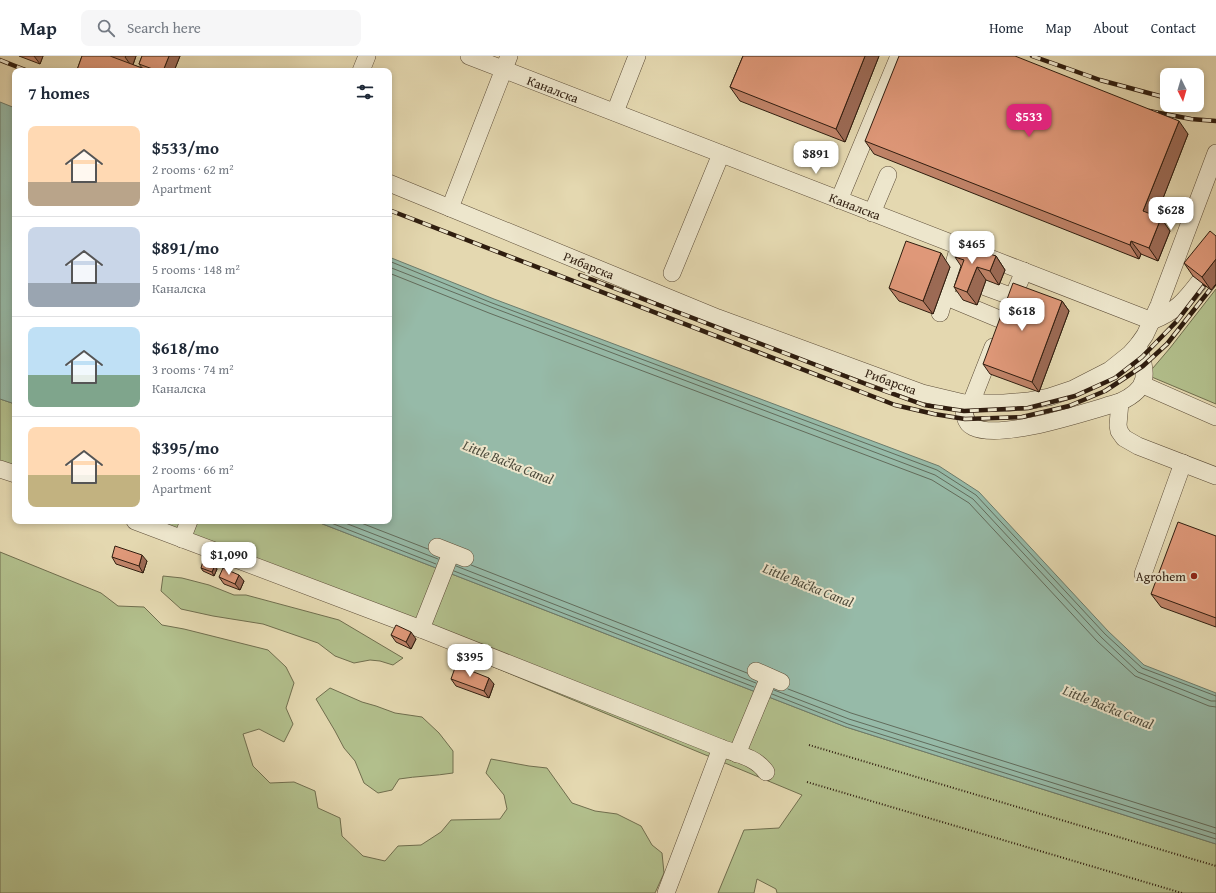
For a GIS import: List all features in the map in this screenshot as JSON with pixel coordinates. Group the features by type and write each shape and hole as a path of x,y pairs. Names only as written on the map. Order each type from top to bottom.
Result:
{"street":[{"path":"362,68 367,56"},
{"name":"Каналска","path":"469,56 507,63 614,112 1152,321"},
{"path":"614,112 637,56"},
{"path":"839,200 899,56"},
{"path":"450,208 507,63"},
{"name":"Рибарска","path":"392,184 718,318 922,393 968,403 1004,404 1049,397 1079,386 1110,370 1130,354 1138,345 1145,335 1159,305 1216,153"},
{"path":"672,273 721,154"},
{"path":"872,213 888,175"},
{"path":"1197,202 1206,193 1216,192"},
{"path":"940,313 944,296 957,277 958,246"},
{"path":"1024,271 968,403 965,419 971,427 987,430 1005,430 1029,427 1120,402 1132,396 1143,385 1144,366 1138,345"},
{"path":"1152,321 1166,316 1184,302 1200,281"},
{"path":"984,286 1013,297"},
{"path":"944,296 1004,321"},
{"path":"1143,385 1216,417"},
{"path":"1120,402 1118,425 1119,431 1124,438 1138,446 1216,476"},
{"path":"1144,574 1183,463"},
{"path":"0,469 12,473"},
{"path":"143,524 421,629 754,760 762,766 766,772"},
{"path":"182,539 188,524"},
{"path":"421,629 451,553"},
{"path":"737,754 768,677"},
{"path":"666,893 721,748"}],"path":[{"path":"809,744 1216,866"},
{"path":"807,782 1182,893"}],"shaded area":[{"path":"1216,289 1216,404 1147,375"},
{"path":"0,399 12,403 12,467 0,462"},
{"path":"149,524 323,524 846,727 1216,844 1216,893 777,893 776,889 757,879 754,893 718,893 744,830 779,828 802,795"},
{"path":"0,552 101,593 118,606 144,607 162,625 268,650 286,667 294,683 286,708 293,724 284,742 259,729 243,734 253,766 270,783 294,782 315,791 318,808 340,818 342,836 363,856 385,861 398,846 421,845 441,832 451,820 500,819 507,809 504,795 486,773 491,759 547,768 572,803 595,811 617,814 641,826 652,845 662,853 664,873 655,893 0,893"},
{"path":"163,576 182,578 209,585 234,595 246,595 339,620 403,658 393,665 370,660 354,663 335,656 318,643 263,624 181,609 161,591"},
{"path":"330,688 362,702 395,713 422,717 439,733 453,751 453,773 399,779 392,790 378,793 364,783 355,761 344,748 316,699"}],"water":[{"path":"0,102 12,107 12,403 0,399"},
{"name":"Little Bačka Canal","path":"392,258 494,299 939,466 979,492 1108,631 1144,665 1216,693 1216,844 846,727 323,524 392,524"}],"building":[{"path":"82,56 110,56 142,68 78,68"},
{"path":"142,56 169,56 164,68 150,68 139,64"},
{"path":"743,56 865,56 836,129 730,87"},
{"path":"899,56 1015,56 1179,121 1143,211 1161,218 1149,248 1131,241 1130,245 865,141"},
{"path":"1210,231 1216,236 1216,259 1202,277 1184,263"},
{"path":"906,241 941,253 923,301 889,288"},
{"path":"960,244 996,256 990,271 977,267 967,292 954,287 964,260 955,257"},
{"path":"1013,283 1062,301 1032,382 983,364"},
{"name":"Agrohem","path":"1178,522 1216,536 1216,618 1151,594"},
{"path":"115,546 142,555 139,566 112,557"},
{"path":"203,561 215,565 212,572 201,568"},
{"path":"223,568 239,575 235,584 219,577"},
{"path":"396,625 411,632 406,642 391,635"},
{"path":"456,665 489,678 484,691 451,679"}],"railway":[{"path":"1032,56 1100,80 1160,96"},
{"path":"0,60 20,68"},
{"path":"1149,111 1191,119 1216,121"},
{"path":"392,211 895,405 965,419 1022,417 1069,406 1105,391 1143,366 1167,344 1216,282"},
{"path":"580,275 924,405 964,411 1028,408 1075,396 1115,378 1142,357 1177,321 1216,270"}],"place":[{"name":"Agrohem","path":"1194,576"}]}
